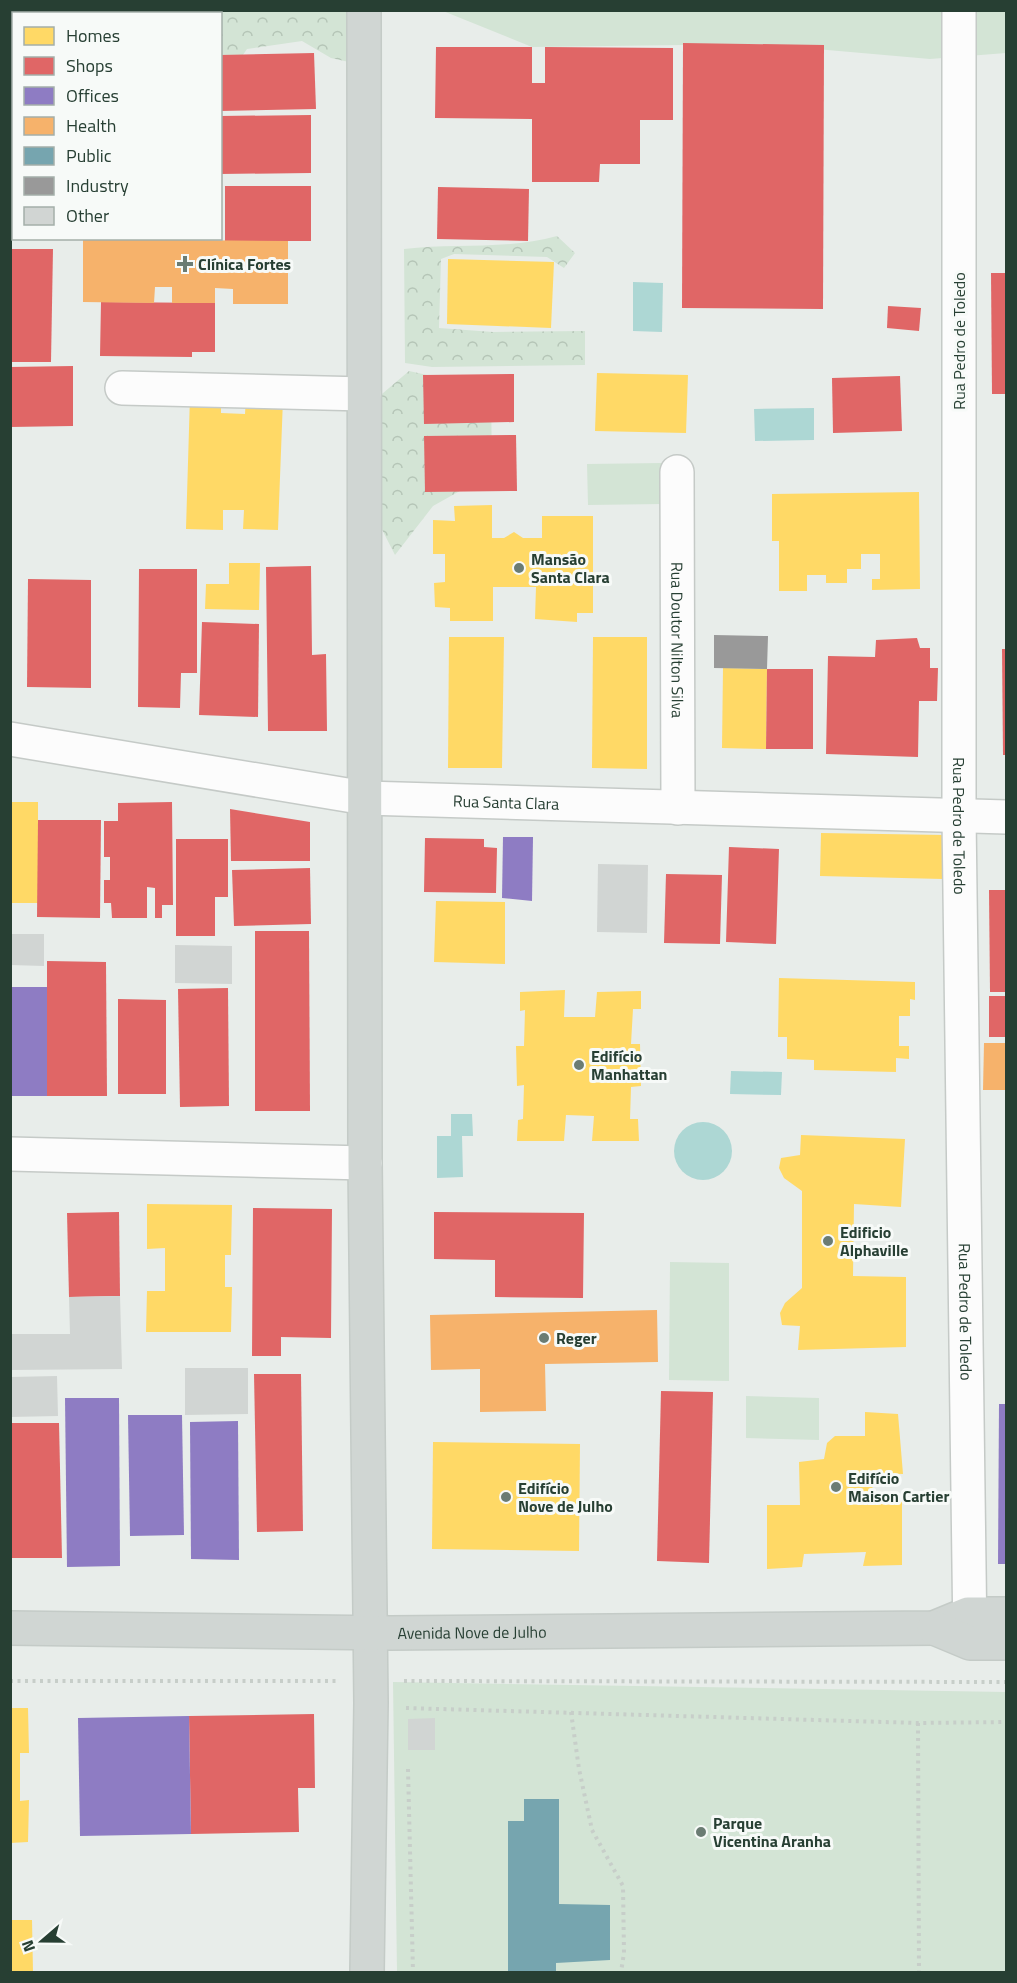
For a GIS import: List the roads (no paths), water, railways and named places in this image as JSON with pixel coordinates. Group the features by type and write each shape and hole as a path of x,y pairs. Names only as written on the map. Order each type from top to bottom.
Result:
{"main road":[{"path":"364,10 365,1163 371,1681 367,1972"},
{"name":"Avenida Nove de Julho","path":"10,1628 370,1633 969,1628 1006,1614"},
{"name":"Avenida Nove de Julho","path":"969,1628 1006,1643"}],"street":[{"name":"Rua Pedro de Toledo","path":"959,10 959,817 969,1628"},
{"path":"122,388 364,394"},
{"name":"Rua Doutor Nilton Silva","path":"677,472 678,808"},
{"name":"Rua Santa Clara","path":"10,739 364,798 959,817 1006,816"},
{"path":"10,1154 365,1163"}],"water":[{"path":"633,282 663,283 662,332 633,331"},
{"path":"814,408 814,440 755,441 754,409"},
{"path":"731,1071 782,1072 781,1095 730,1094"},
{"path":"451,1114 472,1114 473,1136 462,1136 463,1177 437,1178 437,1136 451,1136"},
{"path":"703,1122 714,1124 727,1135 732,1151 730,1162 719,1175 703,1180 692,1178 679,1167 674,1151 676,1140 687,1127"}],"place":[{"name":"Clínica Fortes","path":"185,264"},
{"name":"Mansão Santa Clara","path":"519,568"},
{"name":"Edifício Manhattan","path":"579,1065"},
{"name":"Edificio Alphaville","path":"828,1241"},
{"name":"Reger","path":"544,1338"},
{"name":"Edifício Maison Cartier","path":"836,1487"},
{"name":"Edifício Nove de Julho","path":"506,1497"},
{"name":"Parque Vicentina Aranha","path":"701,1832"}]}
